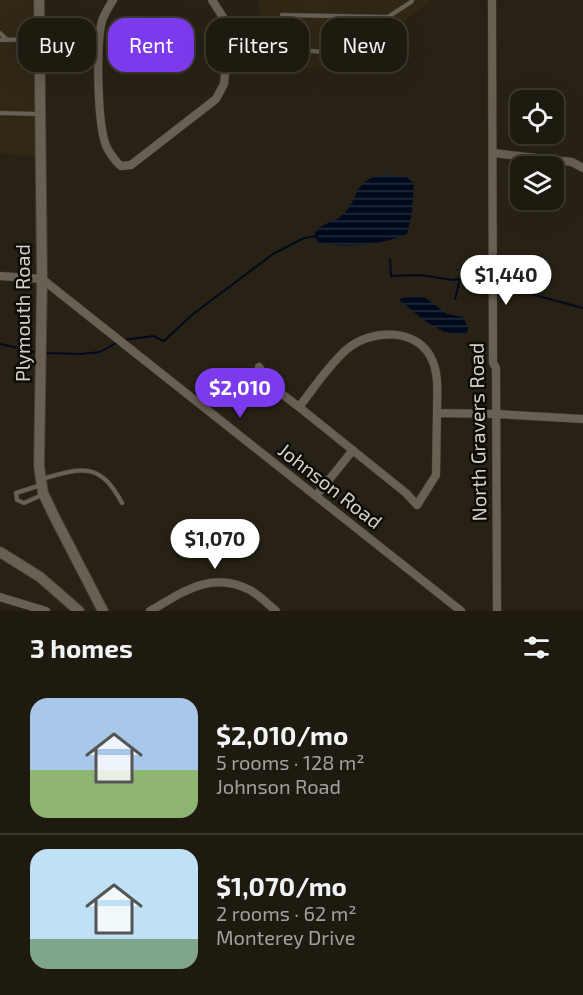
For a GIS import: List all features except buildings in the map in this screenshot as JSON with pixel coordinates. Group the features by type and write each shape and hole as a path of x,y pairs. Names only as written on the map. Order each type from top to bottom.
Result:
{"main road":[{"name":"Plymouth Road","path":"39,0 39,18"},
{"name":"Plymouth Road","path":"39,72 42,279 39,466 42,486 103,611"},
{"path":"0,552 40,577 79,611"}],"street":[{"path":"113,0 103,18 99,38 100,126 106,147 114,160 122,166 131,165 216,99 224,84 226,63 224,17 212,0"},
{"name":"North Gravers Road","path":"492,0 493,363 496,368 497,414 495,468 497,611"},
{"path":"493,153 572,162 583,168"},
{"path":"0,276 42,279"},
{"name":"Johnson Road","path":"42,279 460,611"},
{"path":"259,367 274,388 406,493 417,505 435,475 437,413 434,363 425,347 414,339 393,334 371,336 348,348 333,363 299,407"},
{"path":"437,413 583,419"},
{"path":"316,496 353,450"},
{"path":"150,611 189,589 207,582 228,582 251,591 276,611"},
{"path":"0,597 18,607 46,611"}],"lane":[{"path":"387,17 282,15 283,28 290,44 299,50 325,52 342,47 387,17 412,0"},
{"path":"0,33 7,40"},
{"path":"0,40 18,40"},
{"path":"0,113 40,114"},
{"path":"42,486 24,503 17,500 16,493 42,486 73,470 94,472 104,477 122,503"}],"shaded area":[{"path":"0,0 39,0 39,18 18,18 18,72 39,72 40,158 0,153"},
{"path":"259,0 431,0 407,19 321,18 321,69 309,68 309,18 259,18"}],"water":[{"path":"376,176 406,177 414,183 412,212 407,234 363,245 318,242 314,235 317,231 347,210 362,184"},
{"path":"419,296 426,298 447,314 463,317 468,328 467,333 464,335 444,332 425,321 399,300"}],"waterway":[{"path":"124,340 153,336 164,341 193,314 273,254 304,238 318,236"},
{"path":"390,259 391,276 420,275 453,280 470,277 478,280"},
{"path":"455,299 460,279"},
{"path":"498,287 583,308"},
{"path":"43,353 100,352 118,342"},
{"path":"0,344 35,352"}]}
